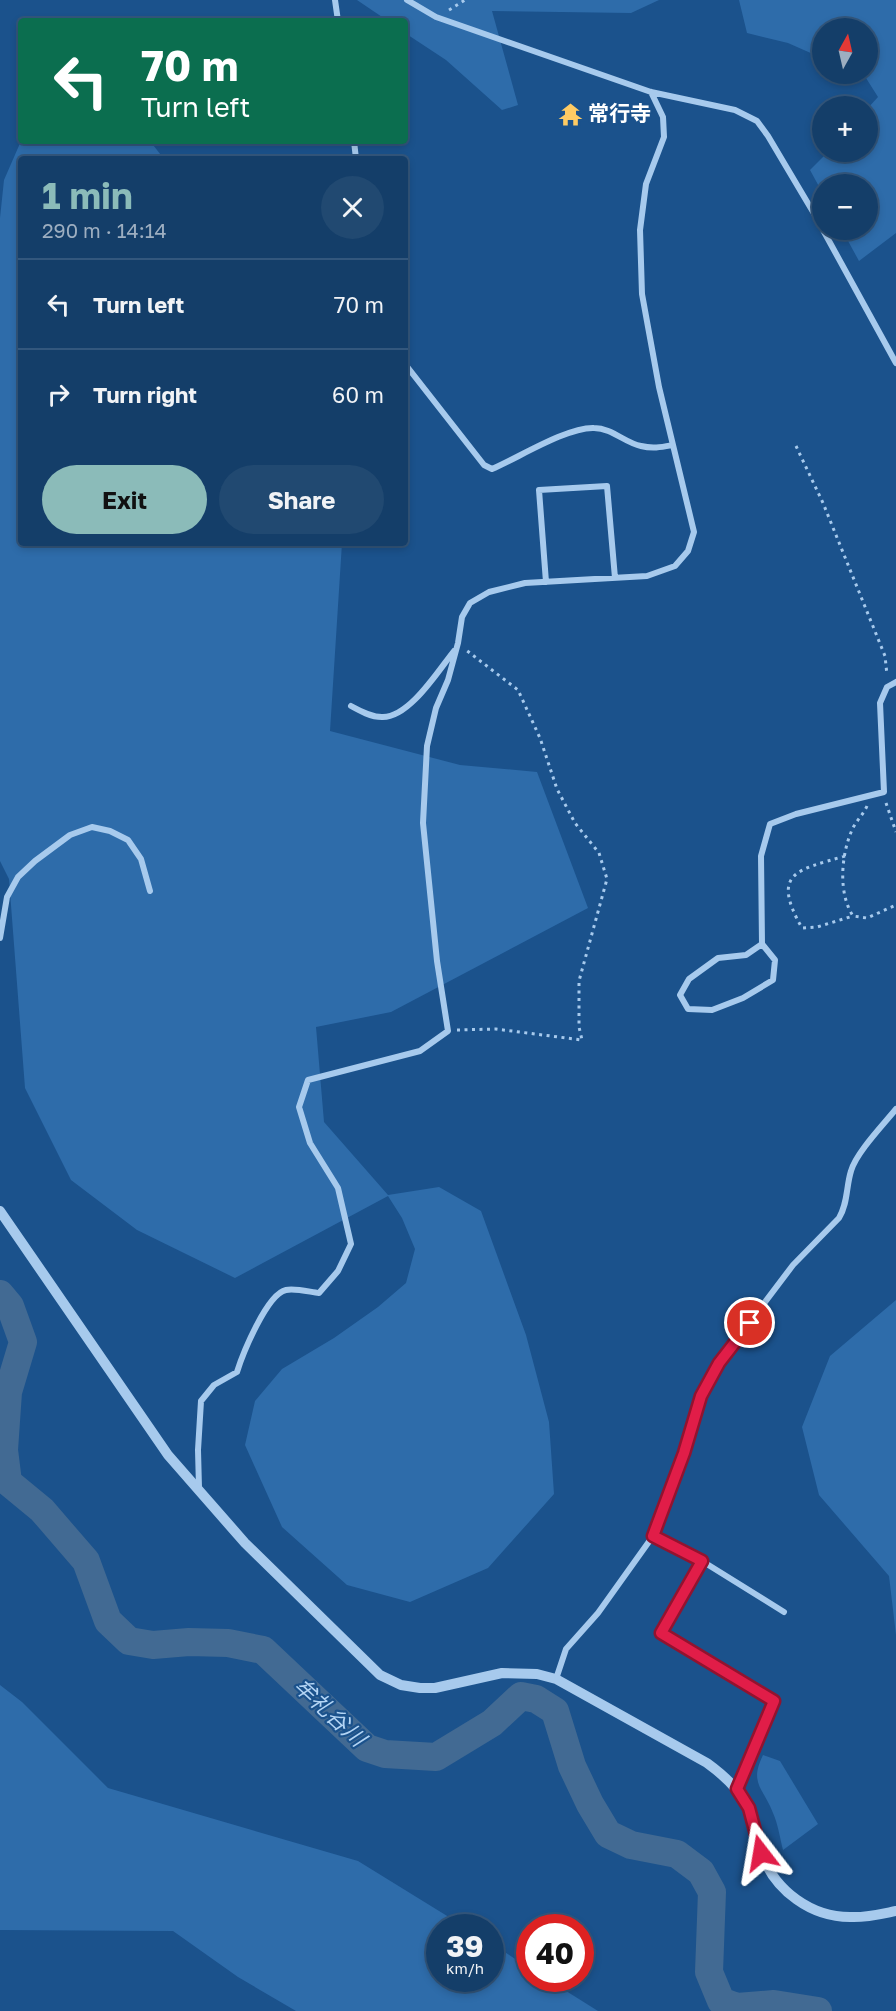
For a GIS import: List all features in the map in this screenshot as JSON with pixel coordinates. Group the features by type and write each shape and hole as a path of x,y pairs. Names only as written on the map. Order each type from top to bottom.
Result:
{"street":[{"path":"334,0 337,18"},
{"path":"407,0 436,17 651,93 735,110 757,121 812,210"},
{"path":"199,1493 198,1450 201,1401 214,1385 237,1372 245,1348 273,1296 287,1289 319,1293 338,1271 351,1244 338,1188 310,1143 299,1107 308,1080 420,1051 448,1030 437,961 423,823 427,746 436,708 448,680 462,617 470,603 489,591 525,583 646,576 675,566 688,550 694,532 659,387 642,294 641,219 646,184 664,137 663,117 651,93"},
{"path":"829,240 896,363"},
{"path":"408,368 484,465 492,469 556,437 592,428 606,430 639,446 655,448 674,445"},
{"path":"546,582 539,490 608,486 615,578"},
{"path":"351,706 364,713 382,717 394,715 411,705 457,646"},
{"path":"762,944 746,956 718,958 689,979 680,995 688,1009 712,1010 743,998 773,980 775,960 762,944 761,856 770,824 796,814 884,792 880,703 887,687 896,682"},
{"path":"0,938 7,897 18,877 35,861 70,836 92,827 110,831 128,840 141,859 150,891"},
{"path":"556,1679 566,1649 598,1612 653,1536 707,1383 719,1363 793,1265 839,1218 844,1209 851,1170 869,1142 896,1109"},
{"path":"0,1211 143,1420 199,1493 244,1544 380,1675 401,1685 420,1688 435,1688 502,1673 525,1672 556,1679 707,1763 728,1778 749,1808 761,1853 771,1873 786,1891 802,1904 824,1913 850,1917 896,1911"},
{"path":"653,1536 702,1561 784,1612"},
{"path":"702,1561 661,1633 774,1701 737,1789"}],"path":[{"path":"436,17 465,0"},
{"path":"796,446 823,503 885,656 887,687"},
{"path":"448,1030 496,1029 582,1040 579,1027 579,981 607,879 599,853 576,823 557,789 540,738 518,690 457,646"},
{"path":"884,792 896,832"},
{"path":"853,916 847,907 843,886 845,856 852,830 865,810 870,796"},
{"path":"845,856 801,869 791,879 788,894 795,916 802,928 817,927 853,916 867,918 896,905"}],"shaded area":[{"path":"357,0 659,0 631,13 492,11 518,105 502,110 446,60 408,35 408,18 384,18"},
{"path":"739,0 896,0 896,233 859,261 847,240 878,240 878,174 812,174 810,170 818,162 878,162 878,96 870,84 878,84 878,18 812,18 812,54 788,43 747,33"},
{"path":"20,144 152,144 162,156 18,156 18,546 342,546 330,731 460,765 537,772 588,908 391,1012 316,1027 324,1122 388,1195 439,1187 481,1211 526,1335 549,1422 554,1494 488,1568 410,1602 347,1585 282,1527 245,1445 255,1401 282,1369 334,1338 378,1307 406,1283 415,1249 402,1218 388,1196 235,1278 137,1230 71,1180 25,1088 9,879 0,861 0,218 4,180"},
{"path":"896,1300 896,1635 889,1576 819,1495 802,1427 830,1356"},
{"path":"0,1685 22,1702 108,1788 358,1861 444,1914 426,1914 426,1992 504,1992 504,1952 516,1959 516,1992 568,1992 598,2011 296,2011 238,1977 173,1931 0,1930"},
{"path":"763,1755 780,1761 818,1824 783,1850 775,1817 757,1779"}],"waterway":[{"name":"牟礼谷川","path":"0,1294 10,1306 23,1342 8,1392 4,1450 8,1482 42,1510 86,1561 108,1621 129,1641 153,1645 189,1642 228,1643 263,1650 367,1748 385,1754 436,1757 492,1723 521,1696 536,1699 555,1711 572,1766 590,1804 608,1834 631,1845 677,1854 701,1872 712,1892 709,1972 721,2001 737,2007 774,2004 818,2011"}],"place":[{"name":"常行寺","path":"570,114"}],"route":[{"path":"750,1323 719,1363 701,1396 684,1453 653,1536 702,1561 661,1633 774,1701 737,1789 749,1808 761,1853"}]}
